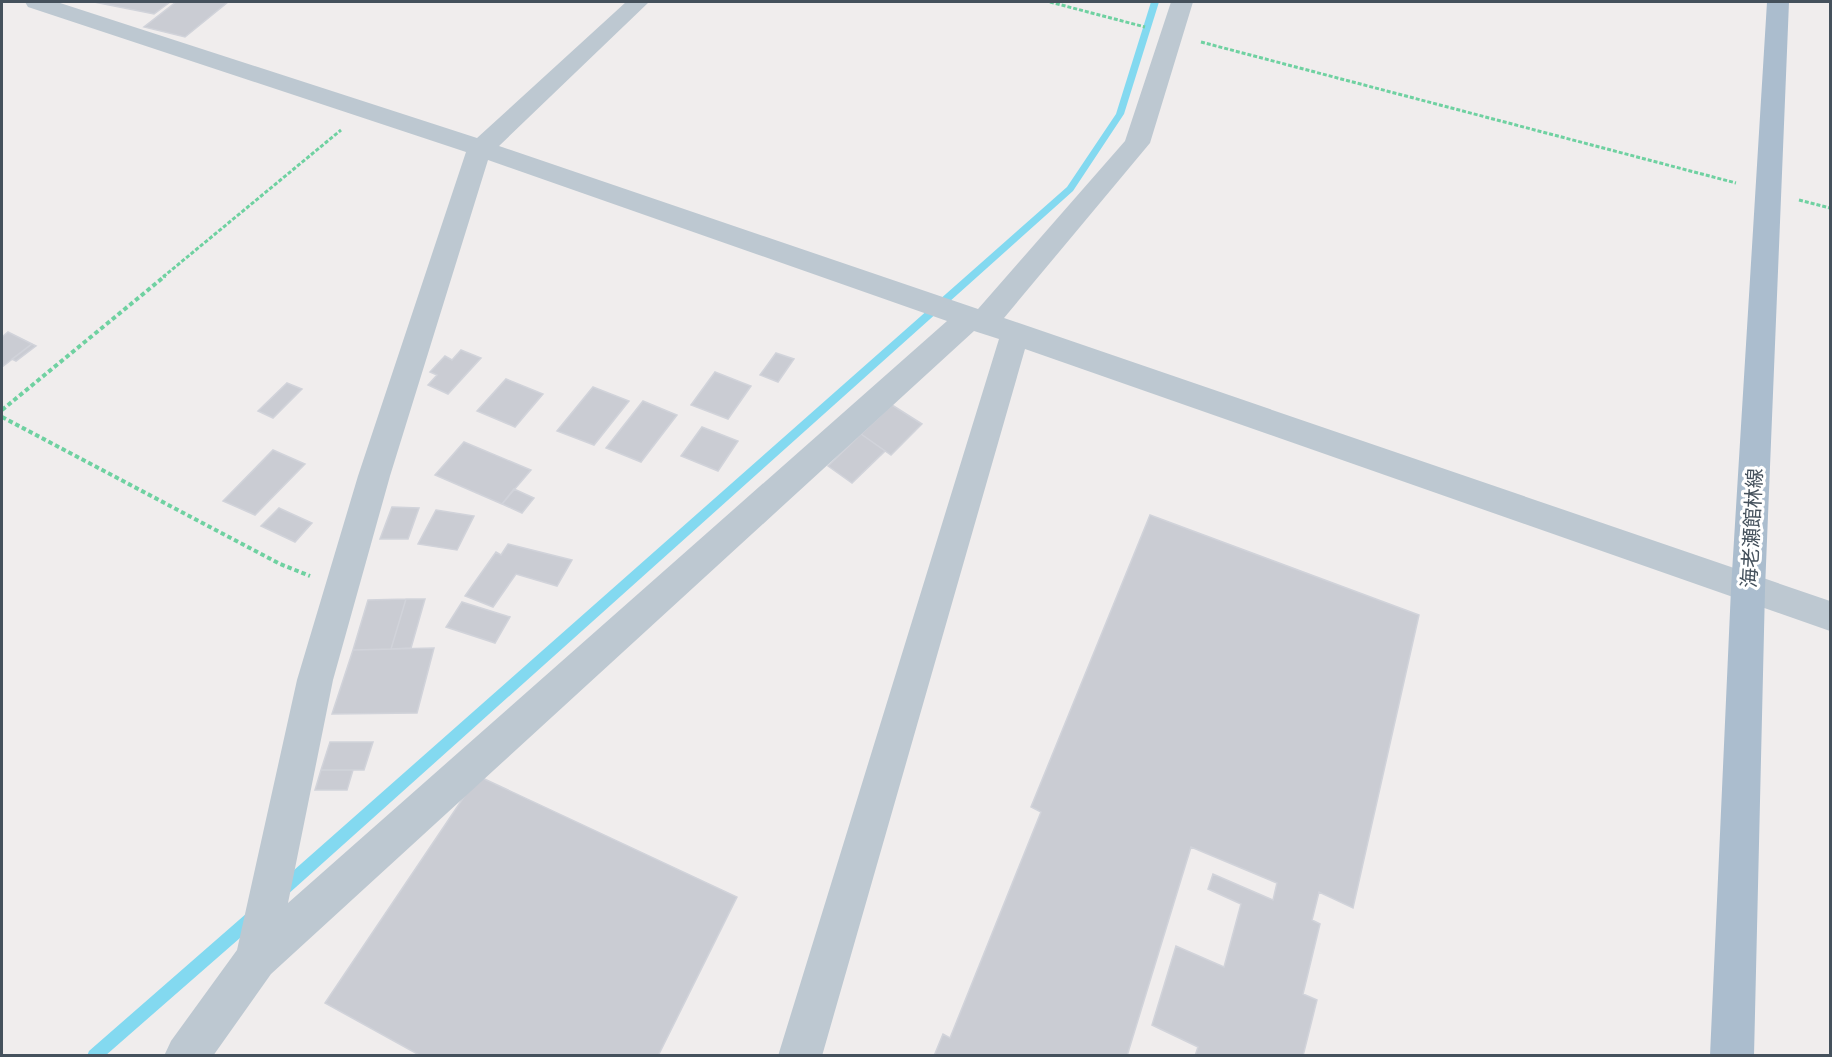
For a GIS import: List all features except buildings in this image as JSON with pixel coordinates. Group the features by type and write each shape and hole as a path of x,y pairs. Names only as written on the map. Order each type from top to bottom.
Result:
{"main road":[{"name":"海老瀬館林線","path":"1732,1056 1748,589 1778,2"}],"street":[{"path":"36,2 366,110 1830,616"},
{"path":"256,959 315,680 374,476 479,150 638,2"},
{"path":"186,1056 256,959 989,325 1137,143 1182,2"},
{"path":"800,1056 989,325"}],"path":[{"path":"1050,2 1830,208"},
{"path":"2,410 366,110"},
{"path":"2,417 280,564 341,589"}],"waterway":[{"path":"281,891 1070,189 1120,114 1155,2"},
{"path":"94,1056 252,918"}]}
